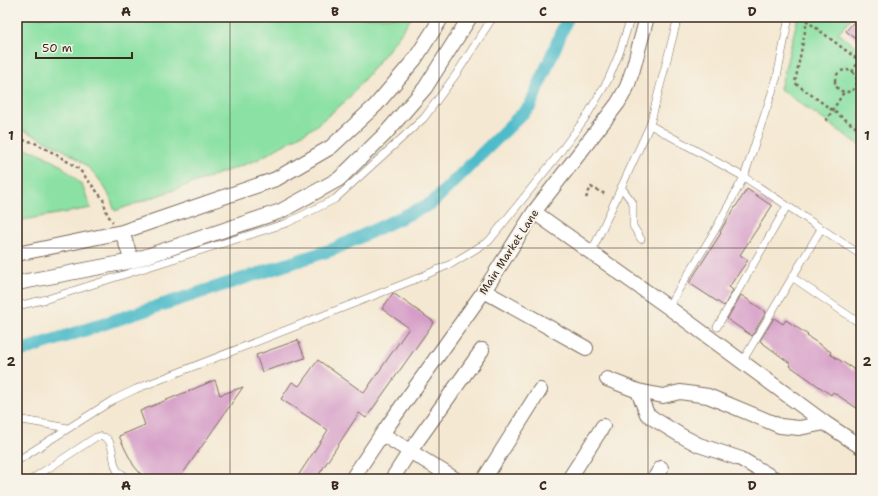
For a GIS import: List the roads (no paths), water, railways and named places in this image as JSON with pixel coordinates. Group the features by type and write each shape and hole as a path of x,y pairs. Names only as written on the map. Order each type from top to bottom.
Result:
{"street":[{"path":"17,254 122,232 276,179 332,147 376,105 415,59 442,17"},
{"path":"17,284 132,261 281,211 339,179 385,134 425,88 470,17"},
{"name":"Main Market Lane","path":"352,479 382,434 484,291 534,212 618,103 629,81 647,17"},
{"path":"534,212 668,307 825,423 859,441"},
{"path":"122,232 132,261"},
{"path":"484,291 586,348"},
{"path":"392,479 410,451 482,350"},
{"path":"607,379 638,391 663,396 680,392 708,396 780,426 799,428 825,423"},
{"path":"484,479 540,390"},
{"path":"638,391 647,414 680,436 699,445 741,459 775,479"},
{"path":"569,479 603,426"},
{"path":"382,434 455,479"}],"lane":[{"path":"17,306 47,299 287,223 335,199 424,118 457,73 493,17"},
{"path":"17,461 113,400 136,389 411,281 451,264 489,241 558,155 586,117 608,80 619,54 631,17"},
{"path":"591,253 650,125 678,17"},
{"path":"668,307 714,232 744,177 777,77 789,17"},
{"path":"650,125 744,177 861,254"},
{"path":"621,187 633,204 633,226 641,239"},
{"path":"717,327 787,206"},
{"path":"742,362 821,229"},
{"path":"792,277 861,324"},
{"path":"17,419 68,428"},
{"path":"32,479 96,437 100,436 106,438 110,442 117,470 129,479"}],"waterway":[{"path":"17,352 334,249 432,203 530,106 568,17"}]}
